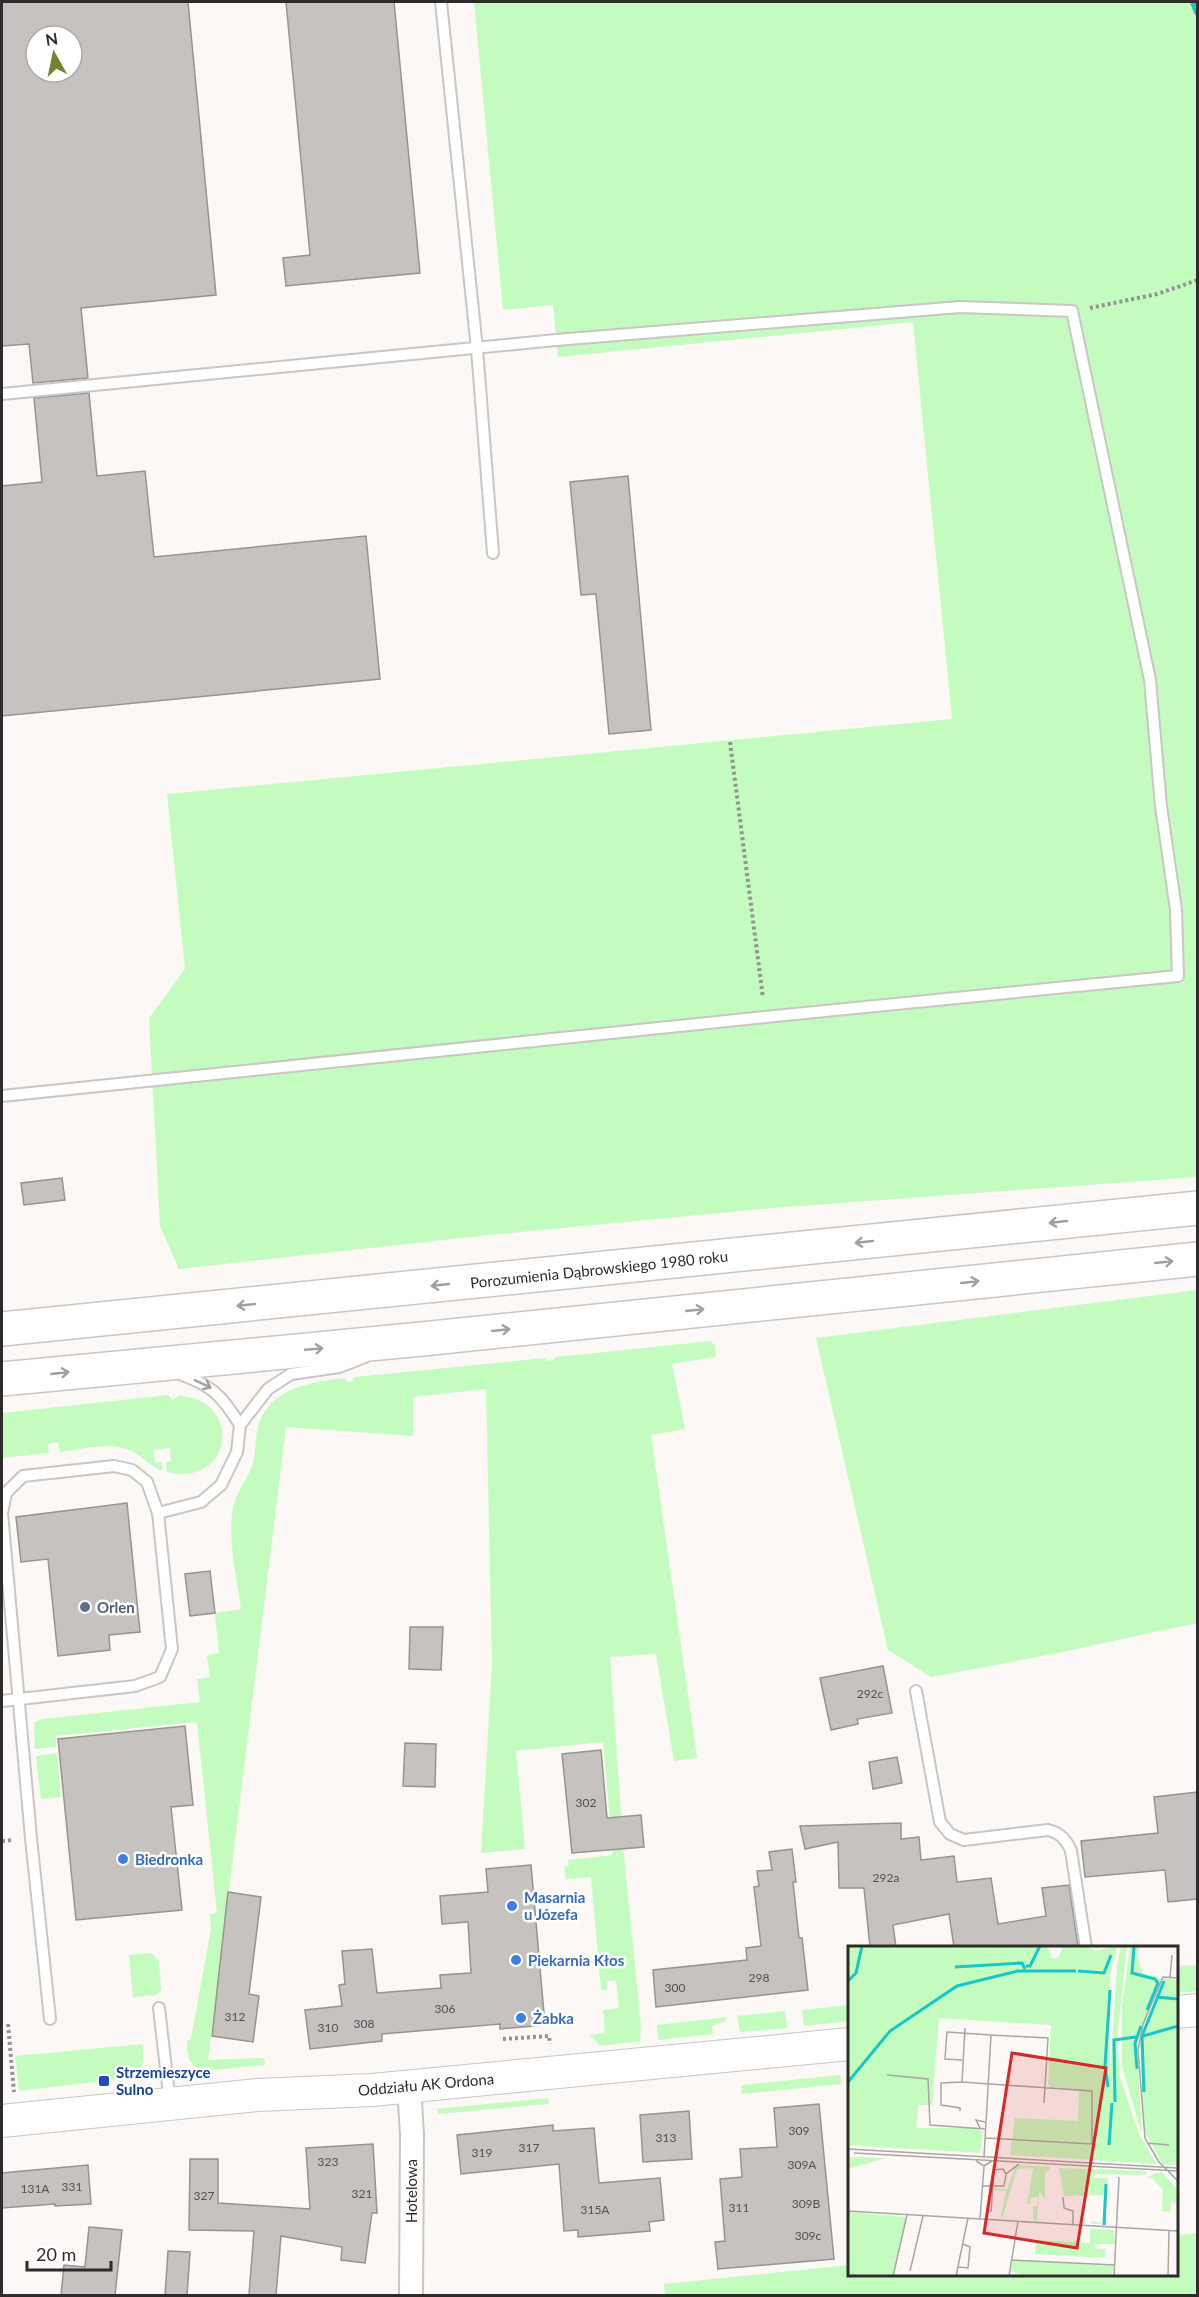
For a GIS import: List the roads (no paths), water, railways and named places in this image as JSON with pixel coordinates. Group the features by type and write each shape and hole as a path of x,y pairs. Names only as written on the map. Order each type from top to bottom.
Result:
{"main road":[{"name":"Porozumienia Dąbrowskiego 1980 roku","path":"2,1329 1197,1209"},
{"path":"2,1379 422,1339 1197,1259"}],"street":[{"path":"1178,2012 1197,2010"},
{"name":"Oddziału AK Ordona","path":"8,2108 170,2104 409,2086 848,2044"},
{"name":"Hotelowa","path":"409,2086 412,2134 411,2295"}],"lane":[{"path":"441,2 477,349 493,553"},
{"path":"2,394 556,340 960,308 1072,311 1150,680 1161,806 1176,910 1178,976 2,1096"},
{"path":"158,1513 201,1502 221,1485 237,1452 240,1425 268,1389 291,1374 339,1367 422,1339"},
{"path":"151,1364 212,1388 231,1410 240,1425"},
{"path":"2,1701 19,1699 135,1686 160,1677 172,1649 158,1513 147,1482 132,1470 114,1466 23,1476 6,1493 2,1513 19,1699 50,2019"},
{"path":"916,1690 940,1822 950,1834 964,1840 1048,1830 1064,1838 1071,1851 1086,1946"},
{"path":"159,2008 170,2104"}],"waterway":[{"path":"1194,2 1198,12"}],"place":[{"name":"Orlen","path":"85,1607"},
{"name":"Biedronka","path":"123,1859"},
{"name":"Masarnia u Józefa","path":"512,1906"},
{"name":"Piekarnia Kłos","path":"516,1960"},
{"name":"Żabka","path":"521,2018"},
{"name":"Strzemieszyce Sulno","path":"104,2081"}]}
